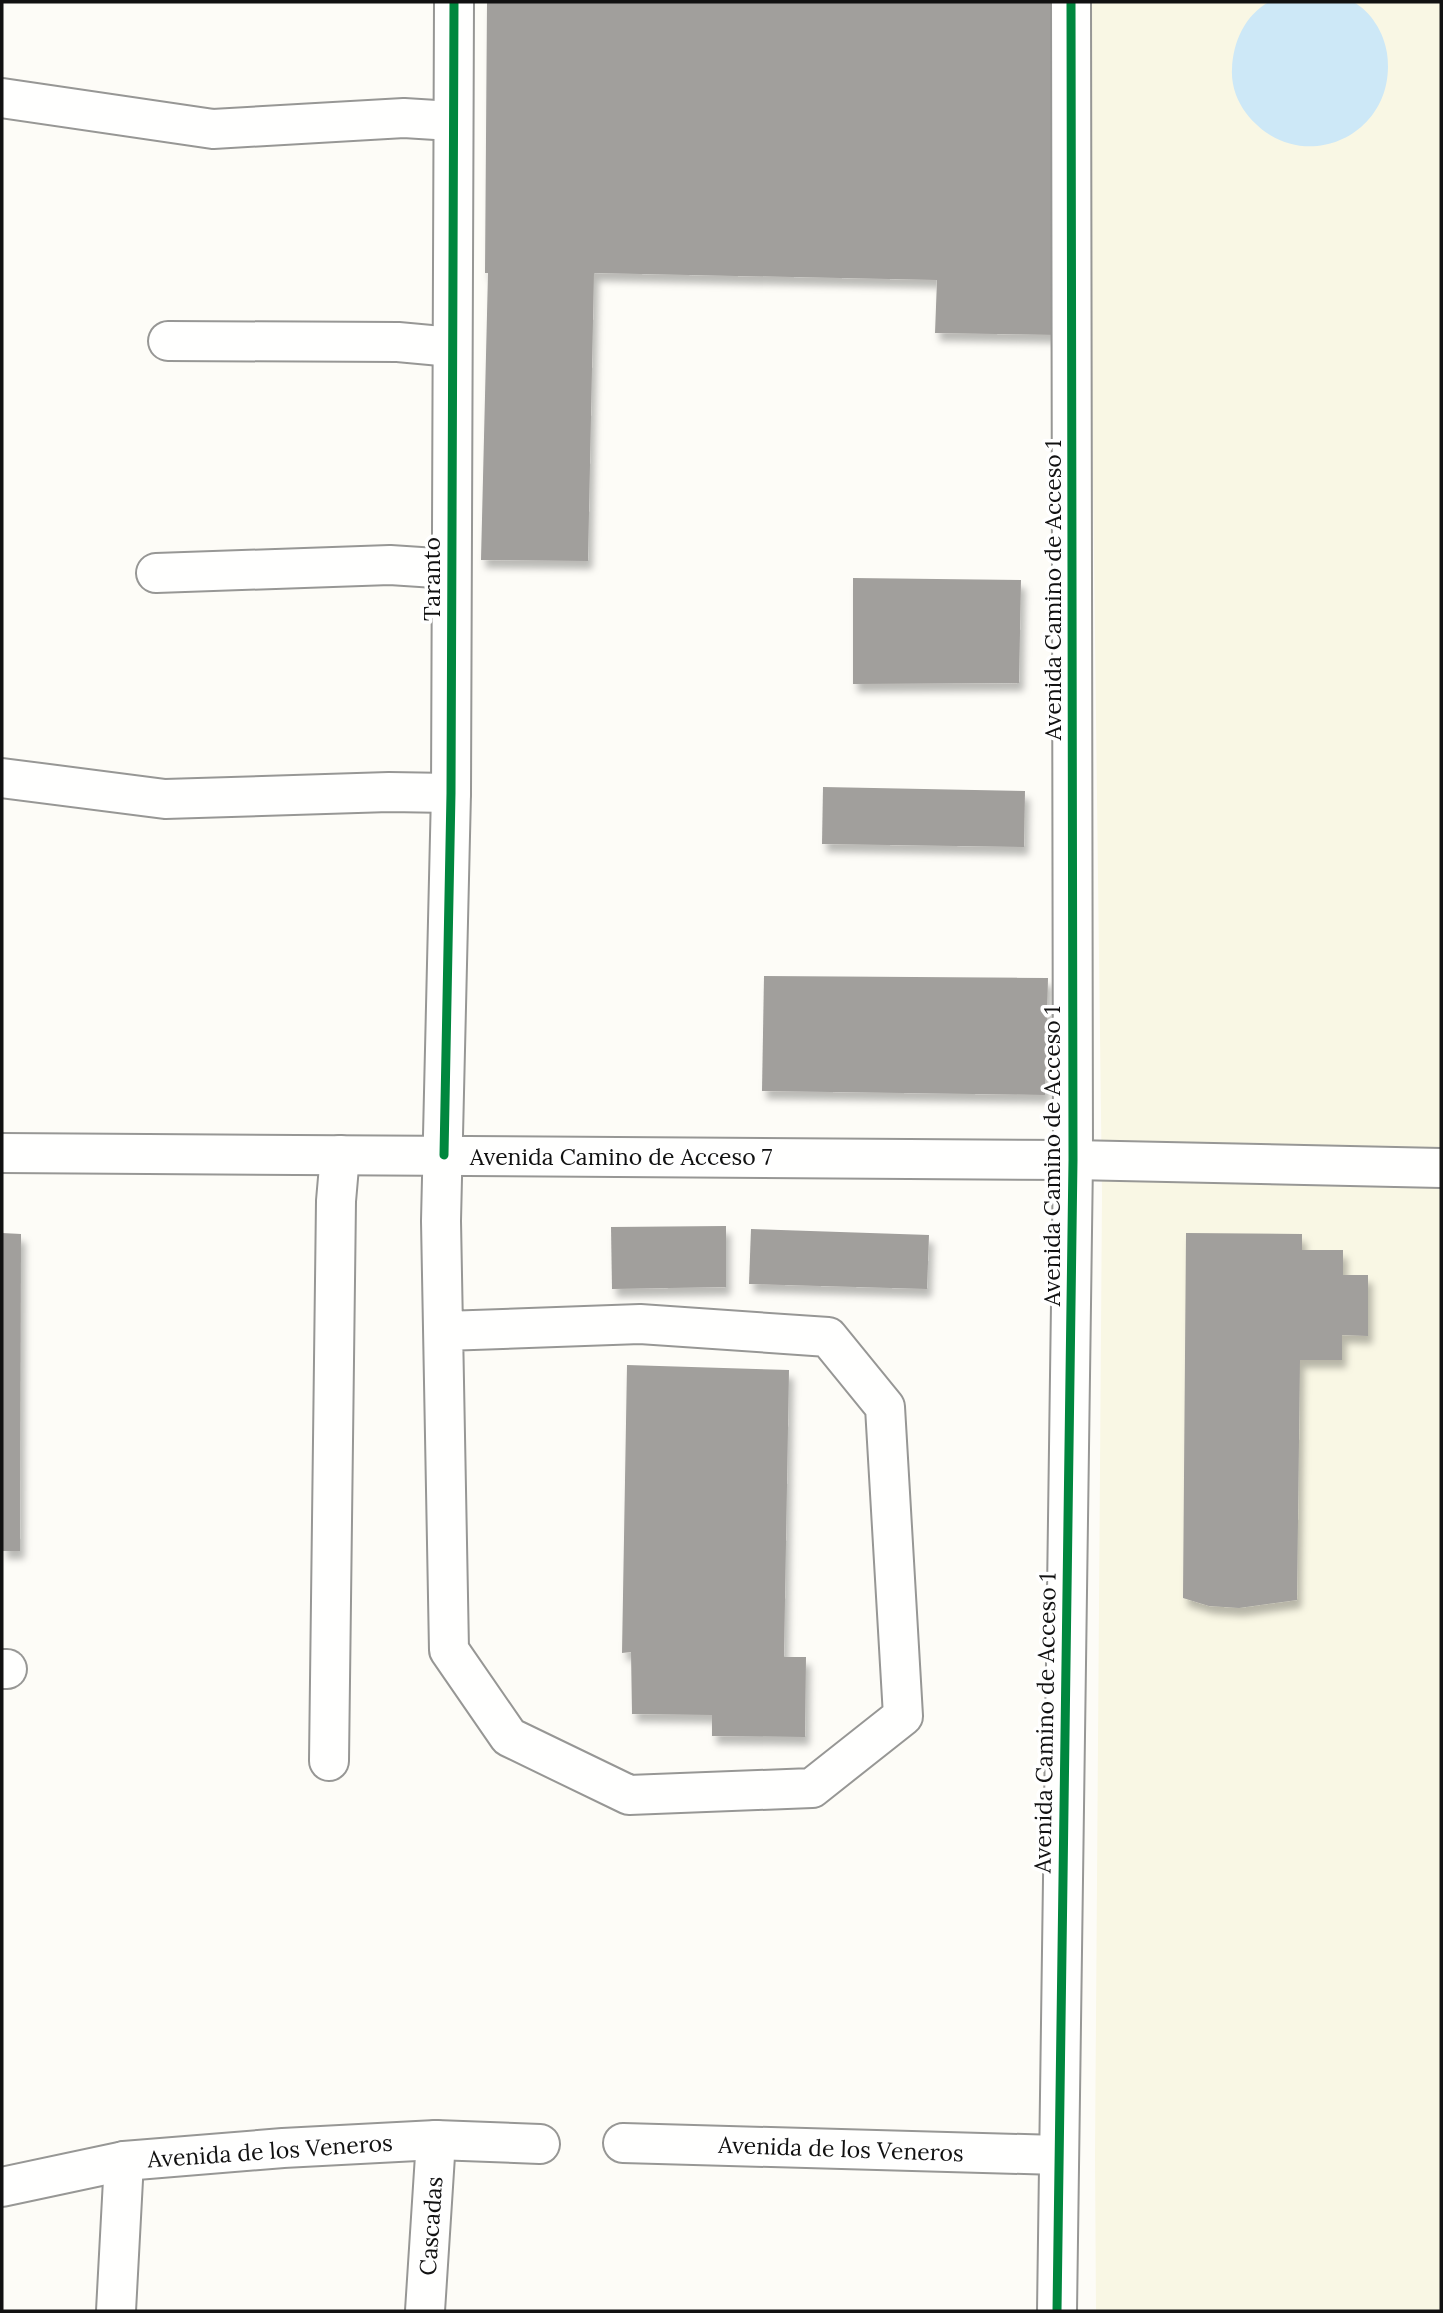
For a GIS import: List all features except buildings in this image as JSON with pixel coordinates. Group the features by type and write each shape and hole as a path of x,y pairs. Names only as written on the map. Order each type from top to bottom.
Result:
{"street":[{"name":"Taranto","path":"444,1331 640,1324 828,1337 885,1408 903,1716 812,1788 629,1795 509,1737 449,1650 441,1221 451,793 454,2"},
{"name":"Avenida Camino de Acceso 1","path":"1057,2311 1073,1160 1071,2"},
{"path":"2,98 213,129 404,118 452,121"},
{"path":"168,341 398,342 452,347"},
{"path":"156,573 390,565 451,569"},
{"path":"2,778 165,799 389,792 451,793"},
{"name":"Avenida Camino de Acceso 7","path":"2,1153 1073,1160 1441,1168"},
{"path":"329,1761 336,1215 340,1155"},
{"name":"Avenida de los Veneros","path":"2,2187 124,2161 283,2148 436,2140 540,2144"},
{"name":"Cascadas","path":"425,2311 436,2140"},
{"name":"Avenida de los Veneros","path":"623,2143 1058,2155"},
{"path":"116,2311 124,2161"}],"shaded area":[{"path":"1087,2 1441,2 1441,2311 1096,2311 1102,1194"}],"water":[{"path":"1269,2 1353,2 1371,17 1380,30 1387,53 1387,82 1377,107 1361,127 1340,140 1317,146 1292,144 1267,133 1246,113 1234,87 1232,75 1235,49 1247,22"}],"cycle path":[{"path":"444,1155 451,793 454,2"},
{"path":"1057,2311 1073,1160 1071,2"}]}
